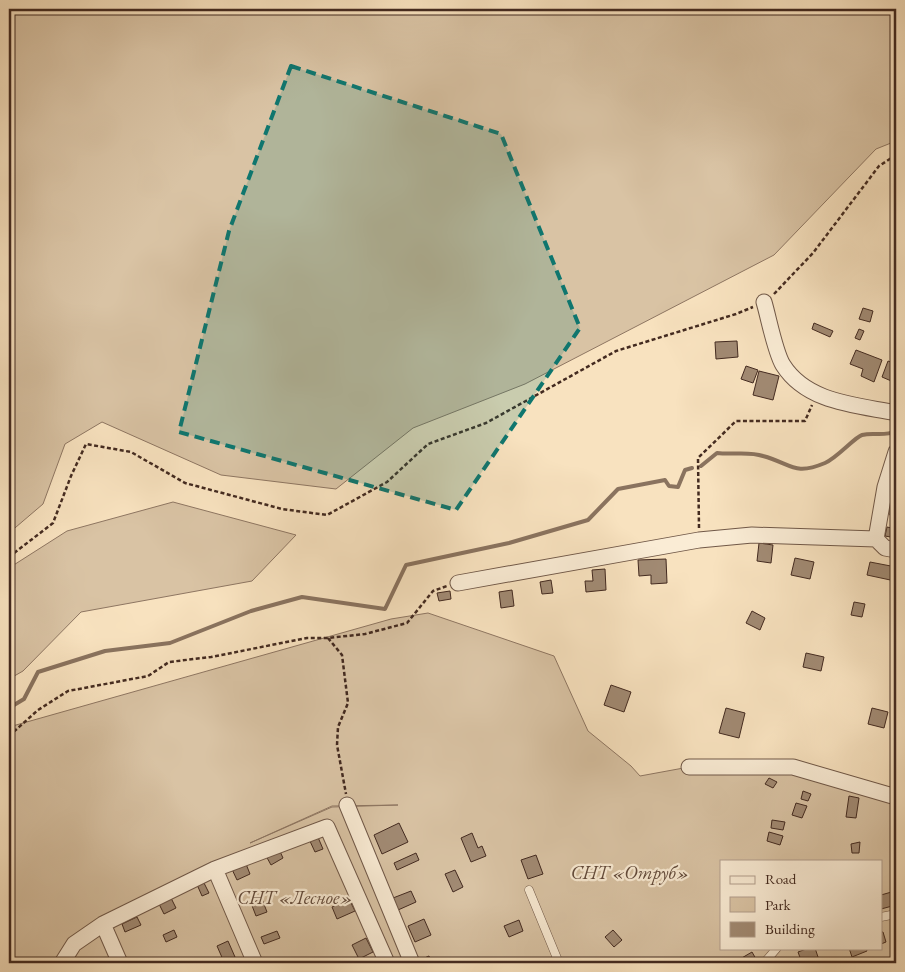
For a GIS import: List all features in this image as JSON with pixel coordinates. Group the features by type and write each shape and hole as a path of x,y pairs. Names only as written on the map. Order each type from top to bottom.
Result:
{"street":[{"path":"764,302 783,364 800,384 827,399 896,412"},
{"path":"876,539 884,487 896,452"},
{"path":"458,583 699,540 752,535 876,539 885,548 896,550"},
{"path":"689,767 793,767 896,797"},
{"path":"347,805 412,963"},
{"path":"62,963 74,944 104,924 215,869 327,827 387,963"},
{"path":"215,869 255,963"},
{"path":"104,924 120,963"}],"lane":[{"path":"529,890 559,963"},
{"path":"882,917 896,914"},
{"path":"764,963 775,950"}],"path":[{"path":"9,556 52,523 86,444 131,452 186,483 282,509 327,515 387,482 428,444 486,422 616,351 736,314 764,302 813,253 879,166 896,155"},
{"path":"699,540 698,458 736,421 805,421 818,395"},
{"path":"9,736 38,710 68,691 148,676 169,662 211,657 307,638 365,634 407,623 433,590 458,583"},
{"path":"328,638 342,655 348,704 338,727 337,745 347,805"}],"highlighted area":[{"path":"291,66 501,134 580,328 456,510 179,432 229,231"}],"green space":[{"path":"9,9 896,9 896,141 876,149 774,255 525,384 413,428 336,489 221,475 102,422 65,444 43,504 9,533"},
{"path":"173,502 296,535 252,581 81,612 23,671 9,679 9,568 67,531"},
{"path":"428,613 554,656 588,731 631,766 640,776 689,767 793,767 896,797 896,963 399,963 398,961 398,963 9,963 9,727 391,619","holes":["398,805 332,807 250,843 332,806"]}],"shaded area":[{"path":"896,474 896,522 889,514"}],"building":[{"path":"863,308 873,311 870,322 859,319"},
{"path":"814,323 833,331 830,337 812,329"},
{"path":"859,329 864,331 860,340 855,338"},
{"path":"737,341 738,357 716,359 715,342"},
{"path":"856,350 882,360 874,382 861,376 863,369 850,364"},
{"path":"888,361 896,364 896,383 882,377"},
{"path":"746,366 758,370 753,383 741,379"},
{"path":"759,371 779,376 773,400 753,395"},
{"path":"887,527 896,529 896,538 885,536"},
{"path":"759,543 773,545 771,563 757,561"},
{"path":"795,558 814,562 810,579 791,575"},
{"path":"666,559 667,583 651,584 651,575 639,576 638,560"},
{"path":"870,562 896,567 895,581 867,575"},
{"path":"605,569 606,590 586,592 585,581 593,581 592,570"},
{"path":"551,580 553,593 542,594 540,582"},
{"path":"512,590 514,606 501,608 499,592"},
{"path":"450,591 451,599 439,601 437,593"},
{"path":"854,602 865,604 862,617 851,615"},
{"path":"752,611 765,618 760,630 746,623"},
{"path":"806,653 824,657 821,671 803,667"},
{"path":"611,685 631,692 624,712 604,705"},
{"path":"726,708 745,713 739,738 719,733"},
{"path":"872,708 888,712 884,728 868,724"},
{"path":"769,778 777,782 773,788 765,784"},
{"path":"803,791 811,794 808,801 801,799"},
{"path":"849,796 859,798 856,818 846,817"},
{"path":"796,803 807,806 802,818 792,815"},
{"path":"772,820 785,822 783,830 771,828"},
{"path":"399,823 408,842 382,854 374,835"},
{"path":"769,832 783,836 780,845 767,841"},
{"path":"472,833 478,848 482,846 486,856 471,862 461,838"},
{"path":"317,835 323,849 315,852 309,839"},
{"path":"860,842 859,853 852,853 851,844"},
{"path":"278,847 283,858 271,865 265,854"},
{"path":"416,853 419,860 397,870 394,863"},
{"path":"536,855 543,874 528,879 521,860"},
{"path":"244,859 250,874 237,880 230,865"},
{"path":"455,870 463,887 453,892 445,874"},
{"path":"201,877 209,893 202,896 195,880"},
{"path":"411,891 416,902 398,910 393,898"},
{"path":"895,891 896,905 882,909 882,895"},
{"path":"168,892 176,908 164,914 156,898"},
{"path":"262,899 267,912 256,916 251,903"},
{"path":"349,899 355,911 337,919 332,907"},
{"path":"137,917 141,925 125,932 122,924"},
{"path":"424,919 431,935 415,942 408,926"},
{"path":"519,920 523,931 509,937 504,926"},
{"path":"174,930 177,937 166,942 163,935"},
{"path":"613,930 622,940 614,947 605,937"},
{"path":"277,931 280,938 264,944 261,937"},
{"path":"882,932 883,932 886,942 882,944"},
{"path":"366,938 373,952 359,959 352,945"},
{"path":"228,941 235,957 224,962 217,946"},
{"path":"816,950 820,963 802,963 798,952"},
{"path":"850,950 867,950 867,951 852,957"},
{"path":"752,952 756,959 743,963 740,959"},
{"path":"429,956 432,963 424,963 422,959"}],"waterway":[{"path":"701,466 717,453 747,453 773,459 799,469 806,469 830,460 862,435 887,434 896,431"},
{"path":"9,708 24,699 38,672 105,651 170,643 251,611 302,597 385,609 406,565 509,543 588,520 618,489 665,480 669,486 678,487 685,470 692,468"}],"park label":[{"name":"СНТ «Отруб»","path":"630,872"},
{"name":"СНТ «Лесное»","path":"295,897"}]}
